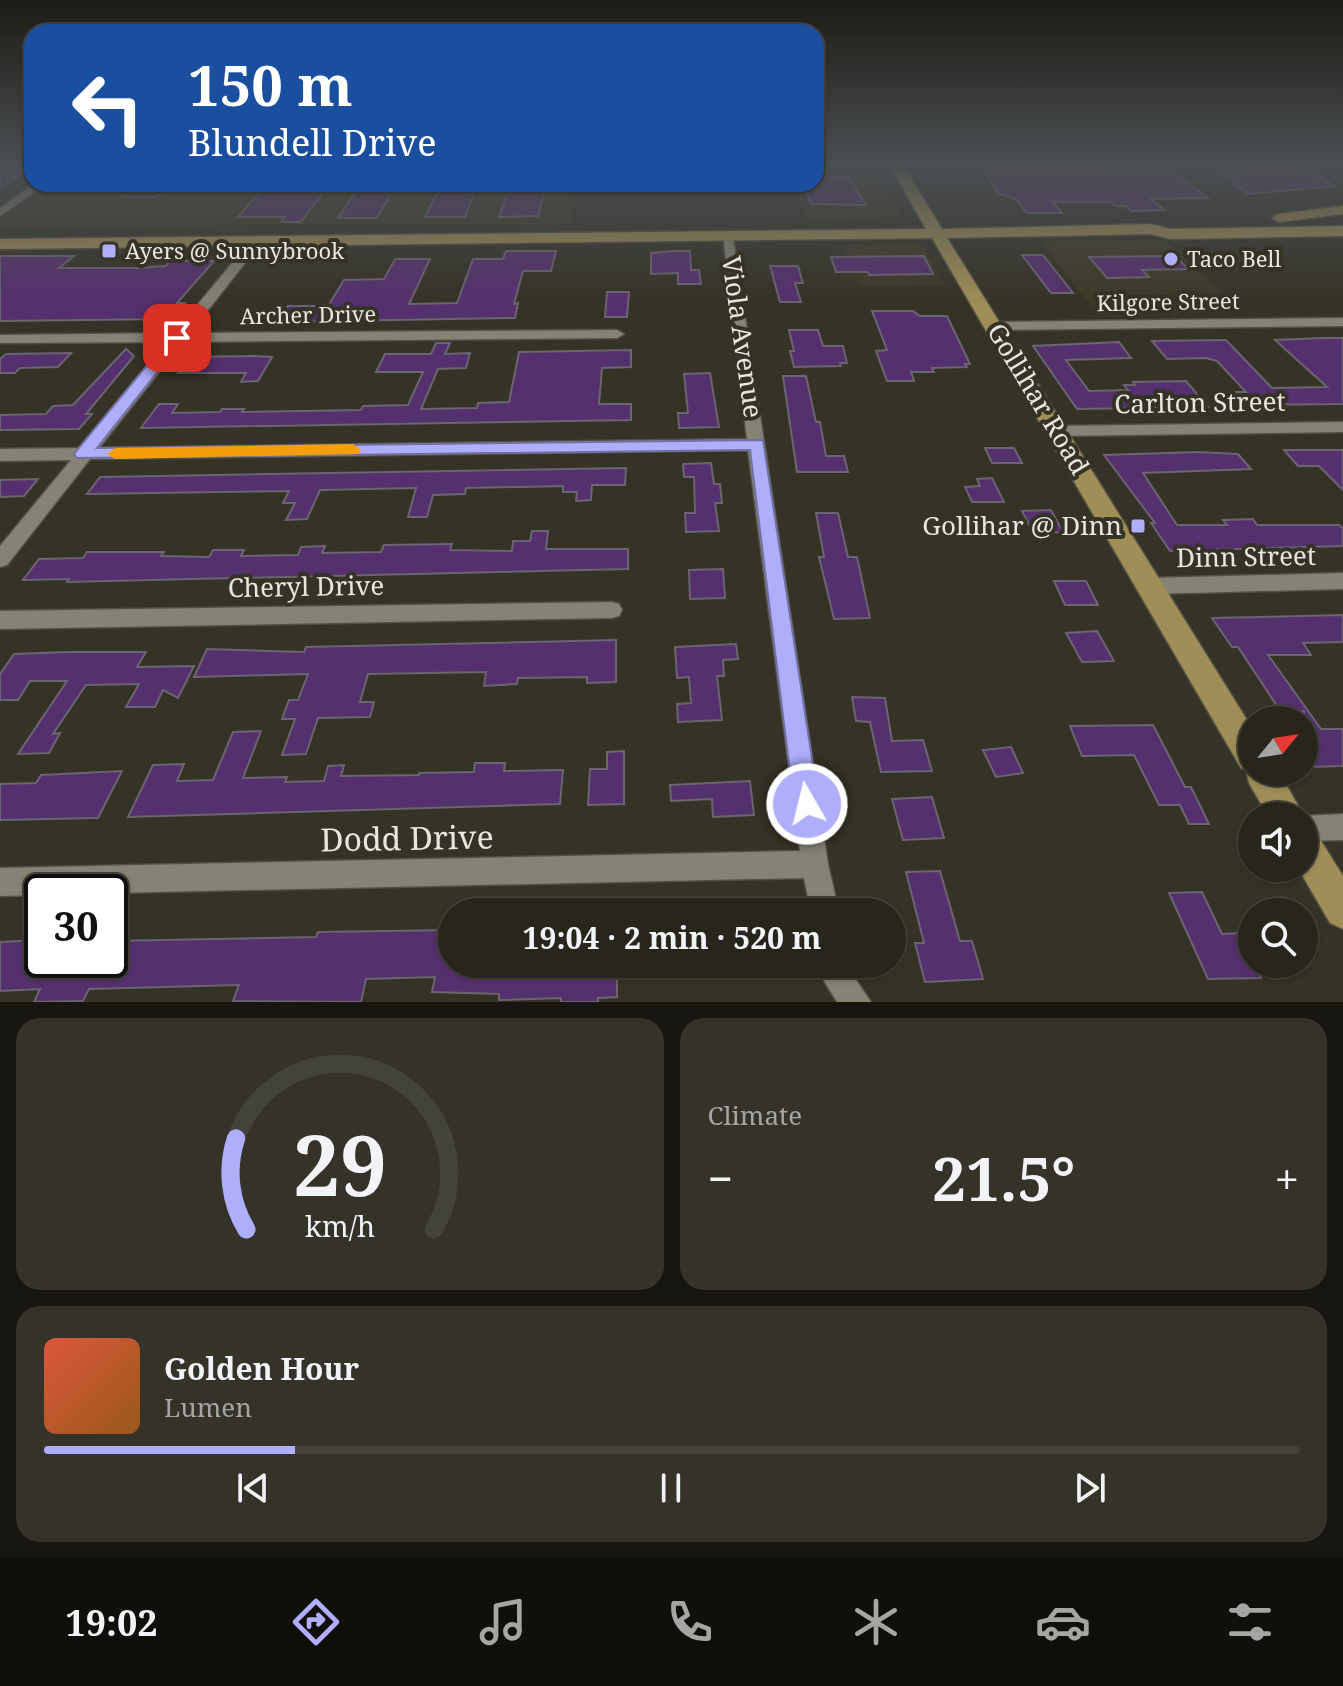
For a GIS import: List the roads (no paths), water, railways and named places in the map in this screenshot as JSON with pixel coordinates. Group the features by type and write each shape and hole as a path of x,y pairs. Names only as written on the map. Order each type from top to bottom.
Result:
{"main road":[{"name":"Gollihar Road","path":"924,211 1238,734"},
{"path":"1150,229 1159,224 1259,220 1337,211"},
{"path":"0,244 727,237 1150,229 1171,234 1343,220"},
{"path":"1210,232 1343,231"},
{"path":"1318,868 1343,910"}],"street":[{"name":"Viola Avenue","path":"727,237 822,898"},
{"path":"0,560 257,240"},
{"name":"Kilgore Street","path":"994,326 1343,322"},
{"name":"Archer Drive","path":"0,339 617,334"},
{"name":"Carlton Street","path":"1057,431 1343,427"},
{"path":"0,455 757,444"},
{"name":"Dinn Street","path":"1150,586 1343,581"},
{"name":"Cheryl Drive","path":"0,620 612,610"},
{"path":"1318,828 1343,827"},
{"name":"Dodd Drive","path":"0,882 815,864"},
{"path":"838,978 856,1002"}],"place":[{"name":"Ayers @ Sunnybrook","path":"109,251"},
{"name":"Taco Bell","path":"1171,259"},
{"name":"Gollihar @ Dinn","path":"1138,526"}]}
